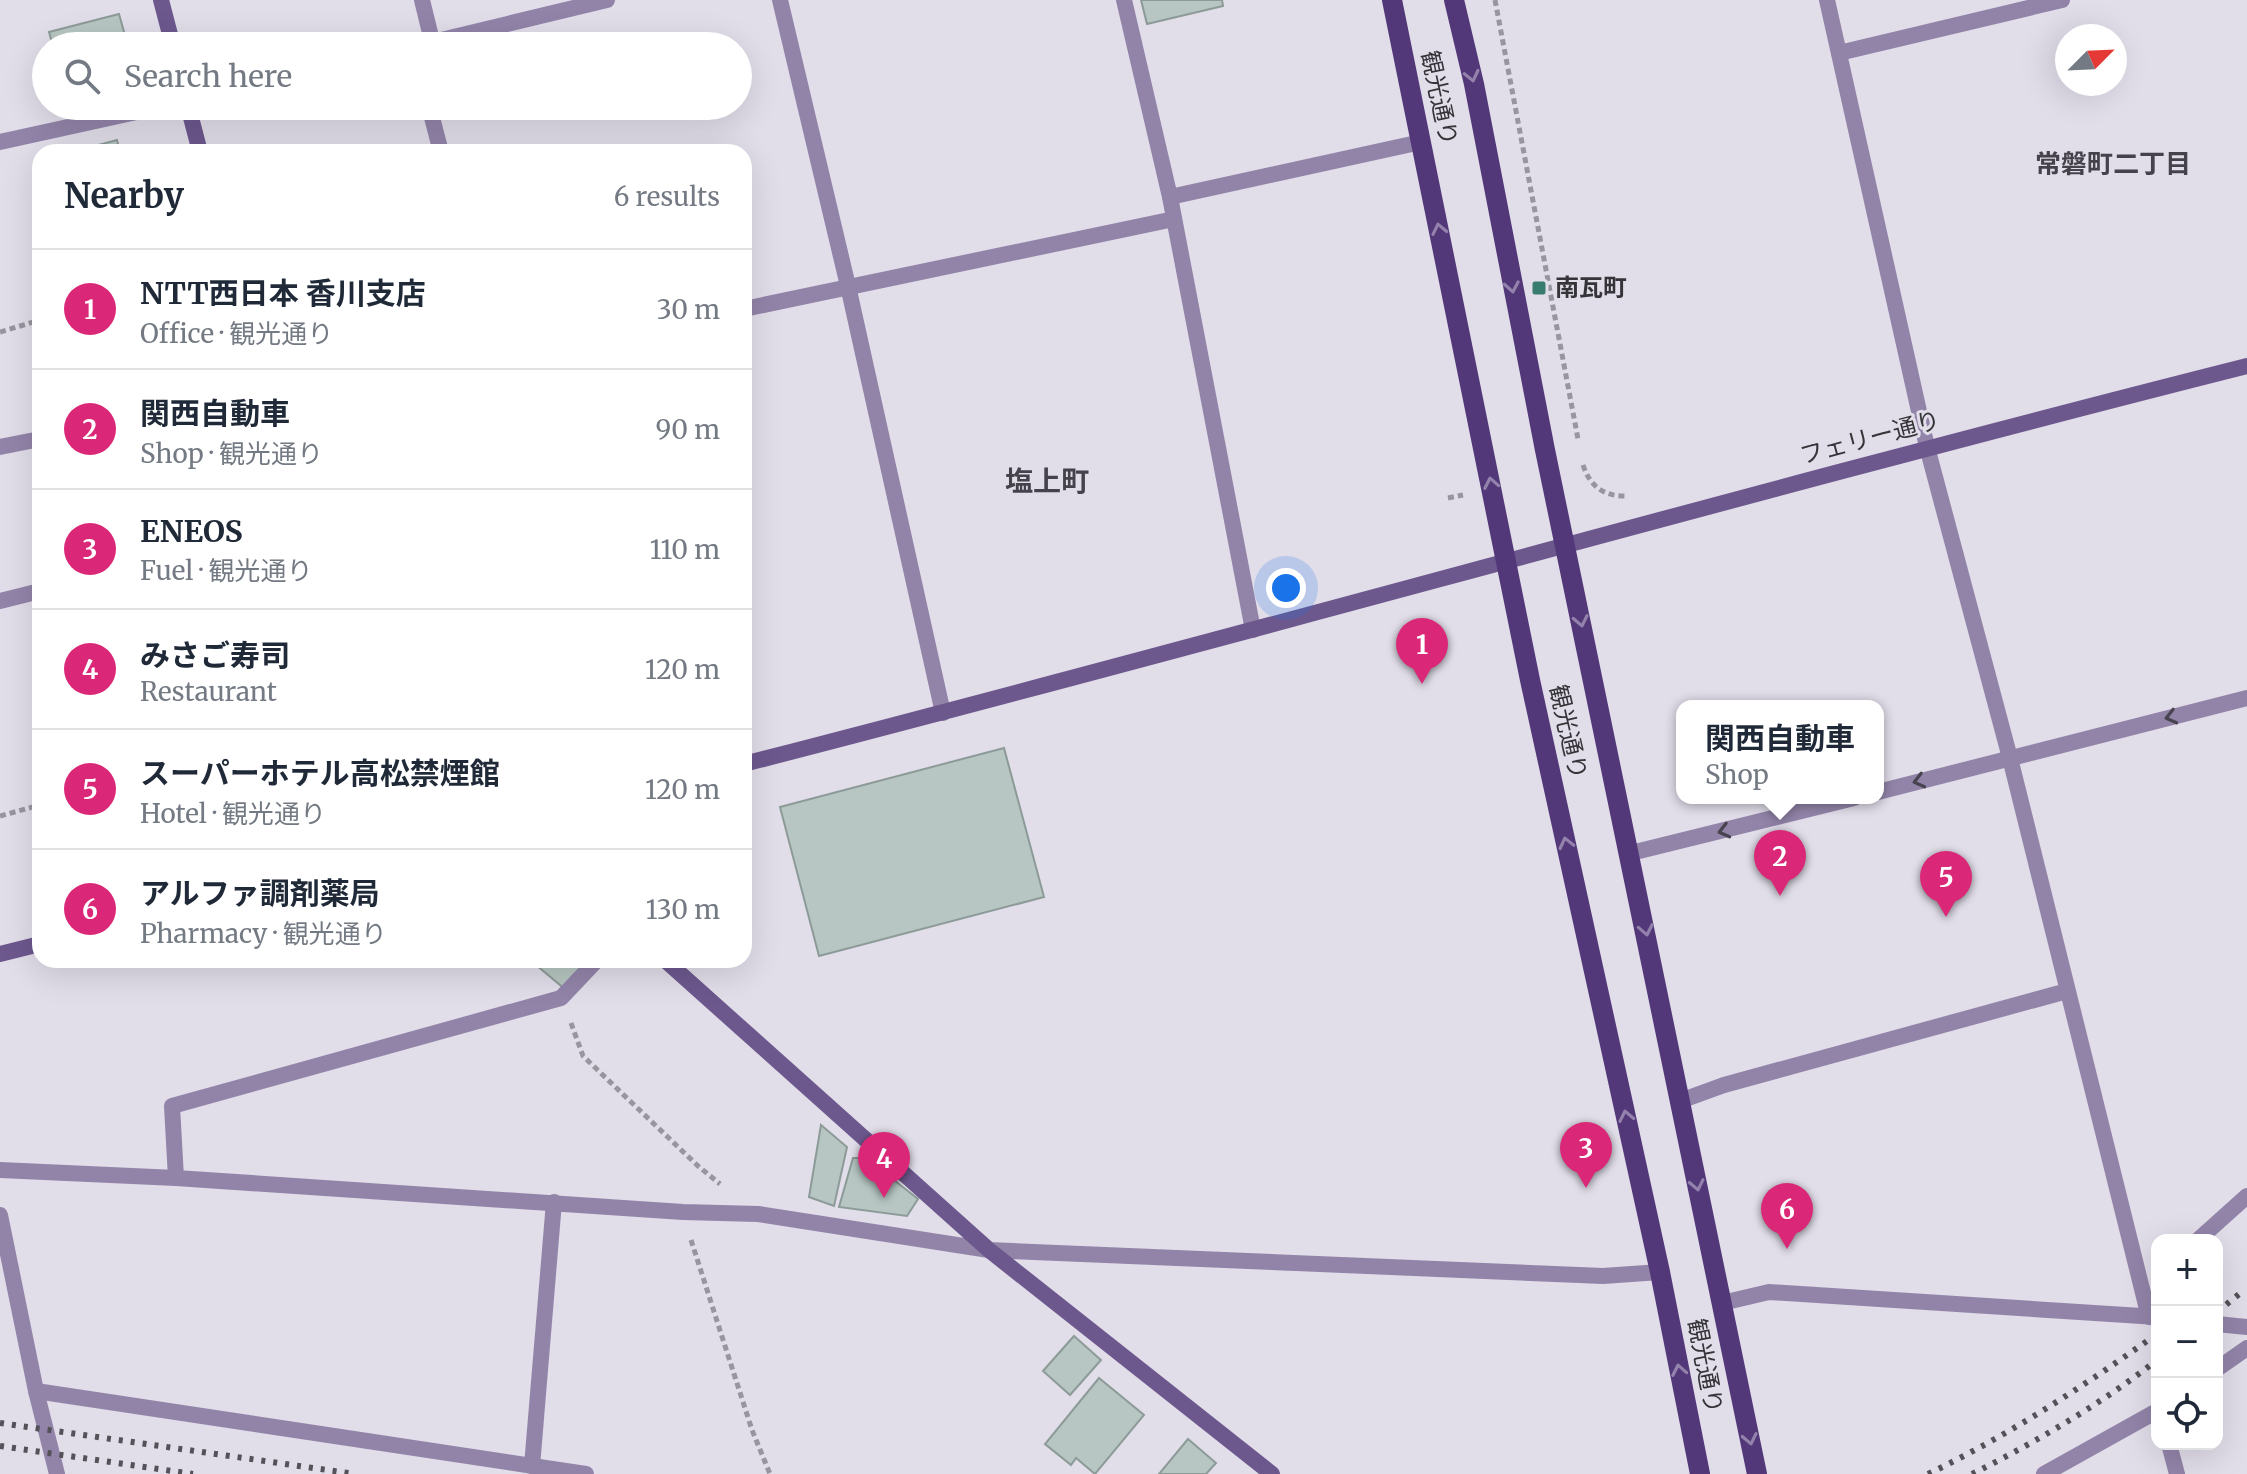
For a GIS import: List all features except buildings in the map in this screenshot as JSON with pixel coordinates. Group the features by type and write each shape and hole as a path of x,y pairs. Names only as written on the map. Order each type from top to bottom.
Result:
{"main road":[{"name":"観光通り","path":"1392,0 1530,680 1660,1272 1700,1474"},
{"name":"観光通り","path":"1454,0 1474,84 1519,321 1757,1474"}],"street":[{"path":"161,0 169,32"},
{"path":"422,0 430,32"},
{"path":"463,32 548,7 607,0"},
{"path":"780,0 848,286 943,713"},
{"path":"1124,0 1170,197 1253,630"},
{"path":"1827,0 1927,447 2010,758 2142,1290 2151,1312"},
{"path":"1839,53 2062,0"},
{"path":"0,142 100,120"},
{"path":"192,120 198,144"},
{"path":"433,120 439,144"},
{"path":"1170,197 1421,142"},
{"path":"752,307 1174,219"},
{"name":"フェリー通り","path":"752,762 1927,447 2247,366"},
{"path":"0,447 32,441"},
{"path":"0,601 32,593"},
{"path":"1884,790 2247,698"},
{"path":"1631,853 1830,804"},
{"path":"0,954 32,946"},
{"path":"176,1178 172,1106 561,998 589,968"},
{"path":"674,968 989,1250 1272,1474"},
{"path":"1680,1101 1739,1081 2067,991"},
{"path":"0,1170 758,1214 989,1250 1603,1276 1660,1272"},
{"path":"2205,1234 2247,1196"},
{"path":"532,1466 554,1202"},
{"path":"0,1215 36,1391 57,1474"},
{"path":"2142,1290 2151,1282"},
{"path":"1722,1303 1769,1292 2151,1317"},
{"path":"2223,1325 2247,1327"},
{"path":"2223,1365 2247,1348"},
{"path":"36,1391 586,1474"},
{"path":"2044,1474 2151,1414"},
{"path":"2171,1450 2177,1474"}],"path":[{"path":"1495,0 1584,468 1590,482 1601,491 1611,496 1631,496"},
{"path":"0,332 32,322"},
{"path":"0,816 32,807"},
{"path":"561,998 583,1056 698,1166 758,1214"},
{"path":"683,1212 704,1287 770,1474"}],"railway":[{"path":"2223,1307 2243,1291"},
{"path":"1928,1474 2046,1409 2151,1338"},
{"path":"1972,1474 2068,1422 2151,1364"},
{"path":"0,1423 355,1474"},
{"path":"0,1446 193,1474"}],"place":[{"name":"南瓦町","path":"1539,288"},
{"name":"NTT西日本 香川支店","path":"1422,684"},
{"name":"関西自動車","path":"1780,896"},
{"name":"スーパーホテル高松禁煙館","path":"1946,917"},
{"name":"ENEOS","path":"1586,1188"},
{"name":"みさご寿司","path":"884,1198"},
{"name":"アルファ調剤薬局","path":"1787,1249"}],"district":[{"name":"常磐町二丁目","path":"2113,164"},
{"name":"塩上町","path":"1047,481"}]}
